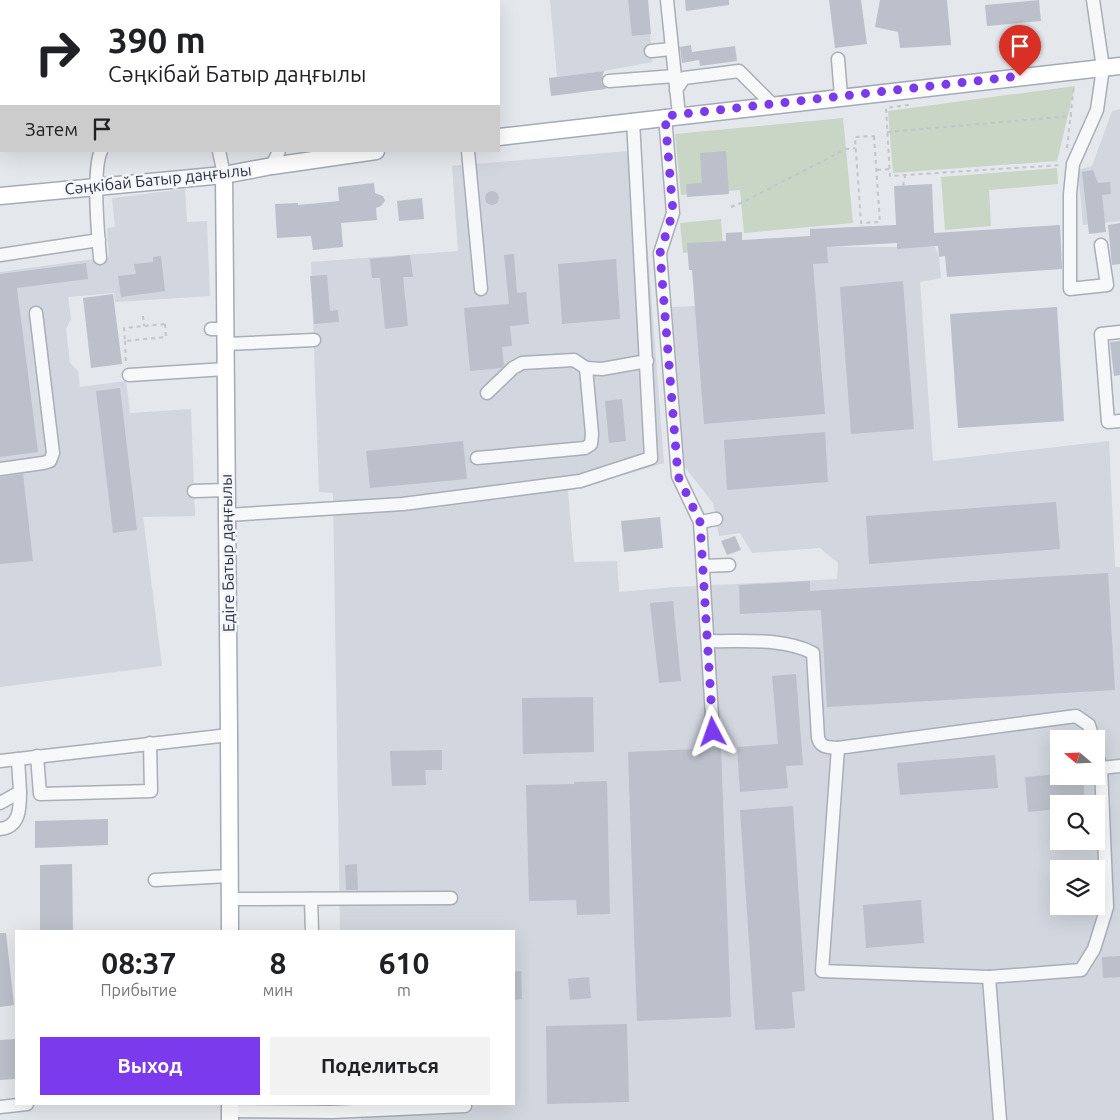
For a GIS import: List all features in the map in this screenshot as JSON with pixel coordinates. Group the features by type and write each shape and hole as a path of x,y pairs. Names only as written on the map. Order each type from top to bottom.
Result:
{"main road":[{"path":"500,136 1076,69 1120,66"},
{"name":"Сәңкібай Батыр даңғылы","path":"0,196 224,175 275,159 363,152"},
{"name":"Едіге Батыр даңғылы","path":"224,175 221,334 226,369 230,930"}],"street":[{"path":"1094,0 1103,68 1096,110 1068,164 1070,194 1070,289 1107,286 1101,246"},
{"path":"670,8 676,90 672,116 673,212 660,253 678,476 700,522 713,732"},
{"path":"651,51 672,48"},
{"path":"838,60 841,96"},
{"path":"676,90 684,78 739,71 772,104"},
{"path":"609,80 674,76"},
{"path":"227,515 403,504 580,481 651,458 633,120"},
{"path":"100,152 97,159 97,187 100,258"},
{"path":"219,152 224,175"},
{"path":"468,152 481,289"},
{"path":"0,255 99,240"},
{"path":"0,469 43,463 50,461 53,454 36,313"},
{"path":"1120,332 1102,334 1108,422 1120,421"},
{"path":"221,334 314,340"},
{"path":"486,393 513,368 522,363 574,360 586,368 602,369 622,367 647,361"},
{"path":"477,458 585,448 591,444 592,434 586,368"},
{"path":"128,370 226,369"},
{"path":"194,491 227,490"},
{"path":"700,522 716,519"},
{"path":"703,566 729,566"},
{"path":"708,641 774,642 813,653 818,738 823,746 838,748 1076,716 1089,725 1090,730"},
{"path":"0,761 229,735"},
{"path":"37,756 40,794 151,791 150,743"},
{"path":"838,748 822,971 988,977 1080,970 1094,949 1107,908 1102,785"},
{"path":"0,828 7,828 17,820 20,808 18,759"},
{"path":"1105,768 1120,766"},
{"path":"0,803 20,792"},
{"path":"155,880 229,876"},
{"path":"230,899 451,898"},
{"path":"311,899 312,930"},
{"path":"988,977 1000,1120"},
{"path":"0,1107 18,1105"},
{"path":"230,1112 283,1116 318,1108 332,1116 351,1108 465,1106"}],"path":[{"path":"911,104 886,108 890,176 1068,164 1076,69"},
{"path":"887,132 1072,116"},
{"path":"874,136 877,170 880,222 861,223 855,137 874,136"},
{"path":"731,207 846,149 856,148"},
{"path":"877,170 890,169"},
{"path":"903,186 905,175"},
{"path":"143,316 144,326"},
{"path":"125,341 166,337 165,324 124,328 125,341 128,370"}],"shaded area":[{"path":"550,0 648,0 652,62 557,77"},
{"path":"1120,109 1120,221 1083,225 1078,170 1092,166 1112,111"},
{"path":"640,150 664,463 568,491 574,562 617,561 619,592 675,587 837,579 838,563 820,548 752,553 740,533 719,536 713,503 684,466 672,307 695,306 812,247 935,247 939,257 941,278 920,282 933,461 1109,441 1115,567 1120,567 1120,1120 361,1120 361,1105 515,1105 515,930 340,930 333,493 319,492 311,262 458,251 452,166"},
{"path":"185,189 187,222 207,221 210,296 115,302 114,293 68,297 71,319 66,329 70,363 78,371 80,387 126,381 130,413 191,409 195,516 143,517 162,666 0,687 0,272 109,257 107,228 115,227 112,198"}],"green space":[{"path":"1075,86 1057,161 893,173 888,111"},
{"path":"843,118 853,223 744,233 740,190 681,195 675,134"},
{"path":"1057,168 1058,184 989,190 991,226 945,230 941,177"},
{"path":"721,219 723,249 683,253 680,223"}],"building":[{"path":"628,0 648,0 651,34 632,36"},
{"path":"685,0 729,0 729,5 686,11"},
{"path":"829,0 861,0 867,44 835,48"},
{"path":"880,0 947,0 951,45 900,48 898,32 875,27"},
{"path":"1039,0 1041,21 987,26 985,5"},
{"path":"691,45 692,52 735,46 737,61 700,66 699,60 682,63 680,47"},
{"path":"604,71 601,82 606,89 551,96 549,78"},
{"path":"726,151 729,194 687,197 686,184 702,183 700,153"},
{"path":"1093,170 1098,183 1110,182 1111,194 1102,195 1106,232 1089,234 1082,172"},
{"path":"374,183 375,193 383,196 385,201 376,208 377,220 341,223 343,247 313,250 311,236 277,238 275,204 298,203 298,205 339,201 338,187"},
{"path":"932,184 934,233 1060,225 1062,269 947,277 945,256 939,257 938,246 897,249 897,243 827,247 828,263 813,264 825,414 704,424 692,270 689,270 687,243 726,241 726,233 742,232 742,240 810,236 810,229 896,225 894,186"},
{"path":"489,191 495,191 499,198 495,205 489,205 485,201 485,195"},
{"path":"422,198 424,219 399,221 397,201"},
{"path":"1120,223 1120,264 1112,265 1108,225"},
{"path":"514,254 517,293 526,292 529,324 510,326 512,346 502,347 504,366 501,368 470,371 464,308 509,304 504,255"},
{"path":"410,255 413,277 403,277 408,326 385,329 380,278 372,278 370,259"},
{"path":"161,256 165,291 121,297 118,276 136,274 134,264 153,262 153,257"},
{"path":"616,259 620,319 562,324 558,264"},
{"path":"86,263 88,279 17,288 38,452 0,457 0,274"},
{"path":"327,275 330,311 338,310 339,322 314,324 310,276"},
{"path":"903,281 914,429 851,434 840,287"},
{"path":"113,294 122,364 91,368 83,298"},
{"path":"1057,307 1064,421 958,428 950,314"},
{"path":"1120,341 1120,375 1114,376 1110,342"},
{"path":"120,388 137,530 113,533 96,391"},
{"path":"622,399 626,441 609,443 605,401"},
{"path":"825,432 828,482 727,490 724,440"},
{"path":"463,441 467,479 370,488 366,451"},
{"path":"23,474 33,561 0,564 0,477"},
{"path":"1056,502 1060,549 869,564 866,516"},
{"path":"660,517 663,548 624,552 621,521"},
{"path":"735,536 741,550 727,555 721,541"},
{"path":"1108,573 1115,690 827,707 821,610 740,614 739,585 810,581 810,591"},
{"path":"673,601 681,681 659,683 650,603"},
{"path":"796,674 803,765 786,766 788,788 740,792 737,747 778,744 772,676"},
{"path":"593,697 594,752 523,754 522,698"},
{"path":"721,748 731,1017 637,1021 628,752"},
{"path":"442,750 442,770 425,770 426,785 392,786 390,751"},
{"path":"995,755 998,788 900,795 897,763"},
{"path":"1050,775 1050,785 1084,785 1084,795 1050,795 1050,810 1028,812 1025,777"},
{"path":"607,781 610,914 577,915 576,900 529,901 526,785"},
{"path":"793,806 805,991 792,992 795,1028 755,1030 740,810"},
{"path":"108,819 108,845 35,848 35,821"},
{"path":"72,864 73,930 40,930 40,865"},
{"path":"357,864 358,890 346,890 345,865"},
{"path":"921,900 924,943 866,948 863,905"},
{"path":"0,933 6,933 14,1005 0,1007"},
{"path":"1120,956 1120,977 1103,978 1102,957"},
{"path":"515,971 521,971 522,999 515,1000"},
{"path":"589,977 591,998 570,1000 568,979"},
{"path":"627,1024 629,1102 547,1104 546,1026"},
{"path":"15,1039 15,1079 0,1080 0,1040"}],"route":[{"path":"713,732 700,522 678,476 660,253 673,212 665,116 1020,76"}]}
